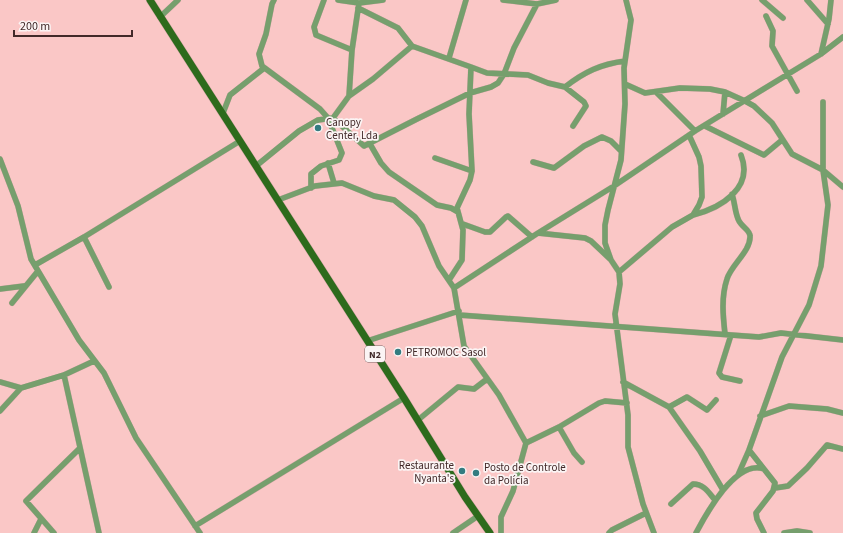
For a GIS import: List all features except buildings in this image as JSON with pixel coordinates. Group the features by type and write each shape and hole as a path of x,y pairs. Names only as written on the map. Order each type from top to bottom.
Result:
{"main road":[{"name":"N2","path":"150,0 418,420 450,474 490,533"}],"street":[{"path":"160,17 178,0"},
{"path":"274,0 266,34 259,54 263,69 320,109 364,146 417,118 470,93 491,88 498,83 504,74 514,48 537,4"},
{"path":"324,0 314,27 316,35 352,50"},
{"path":"338,0 359,6 398,28 412,46 449,58 487,73 528,75 548,83 566,87 584,102 586,106 573,126"},
{"path":"359,6 383,0"},
{"path":"449,58 466,0"},
{"path":"503,0 537,4 556,0"},
{"path":"626,0 631,20 624,84 625,104 621,160 605,225 605,243 619,272 620,284 615,314 627,403 628,447 646,513 654,533"},
{"path":"762,0 784,18"},
{"path":"807,0 828,24"},
{"path":"821,54 826,36 831,0"},
{"path":"349,96 352,50 359,6"},
{"path":"766,16 773,31 772,46 797,91"},
{"path":"826,36 839,42"},
{"path":"454,288 538,233 614,186 695,131 706,126 788,73 821,54 839,42 843,37"},
{"path":"256,166 299,131 318,120 331,118 349,96 373,79 412,46"},
{"path":"566,87 580,75 596,67 626,61"},
{"path":"449,280 462,260 463,224 458,212 459,204 470,180 472,171 469,114 471,67"},
{"path":"223,113 230,95 263,69"},
{"path":"624,84 645,93 693,88 725,92 745,101 765,115 772,122 792,154 823,170 843,187"},
{"path":"656,92 695,131"},
{"path":"723,114 725,92"},
{"path":"738,475 749,450 782,357 809,305 816,286 823,257 828,205 823,170 823,102"},
{"path":"311,188 311,174 328,163 339,160 342,153 331,118"},
{"path":"706,126 764,155 782,140"},
{"path":"689,136 699,157 702,176 702,197 693,215"},
{"path":"533,162 554,168 584,146 602,137 610,141 621,151"},
{"path":"35,265 84,237 240,141"},
{"path":"370,144 378,158 389,172 437,205 451,208 458,212"},
{"path":"619,272 672,227 693,215 715,208 732,194 741,185 745,170 741,155"},
{"path":"435,158 472,171"},
{"path":"0,159 18,206 27,246 38,271 94,361 108,380 115,399 140,443 200,533"},
{"path":"328,163 334,183"},
{"path":"278,200 315,186 334,183 348,184 374,196 394,200 415,217 422,226 439,266 454,288 464,346 488,379 526,443 513,491 501,516 501,533"},
{"path":"724,334 723,304 726,280 730,271 749,244 750,236 739,220 732,194"},
{"path":"463,224 485,232 490,232 508,216 532,237"},
{"path":"538,233 588,239 612,260"},
{"path":"84,237 109,287"},
{"path":"12,303 24,286 38,271"},
{"path":"0,289 24,286"},
{"path":"367,341 459,313 616,327 759,337 774,333 793,334 843,340"},
{"path":"731,335 719,373 722,377 740,381"},
{"path":"0,411 20,388 64,375 94,361"},
{"path":"64,375 79,449 99,533"},
{"path":"418,420 458,388 474,389 488,379"},
{"path":"0,382 20,388"},
{"path":"623,382 669,407 700,452 723,490"},
{"path":"669,407 685,397 707,410 716,400"},
{"path":"195,526 404,398"},
{"path":"526,443 559,427 599,403 605,401 627,403"},
{"path":"760,416 789,406 827,409 843,413"},
{"path":"559,427 574,453 582,462"},
{"path":"775,488 788,486 804,472 827,445 843,450"},
{"path":"54,533 26,502 26,499 79,449"},
{"path":"749,450 775,483 775,488 756,513 757,519 764,533"},
{"path":"696,533 715,500 738,475 756,467 766,470"},
{"path":"671,504 693,484 704,488 715,500"},
{"path":"609,533 612,530 646,513"},
{"path":"453,533 478,516"},
{"path":"34,533 41,519"},
{"path":"784,533 797,530 810,533"}],"place":[{"name":"Canopy Center, Lda","path":"318,128"},
{"name":"PETROMOC Sasol","path":"398,352"},
{"name":"Restaurante Nyanta's","path":"462,471"},
{"name":"Posto de Controle da Polícia","path":"476,473"}]}
